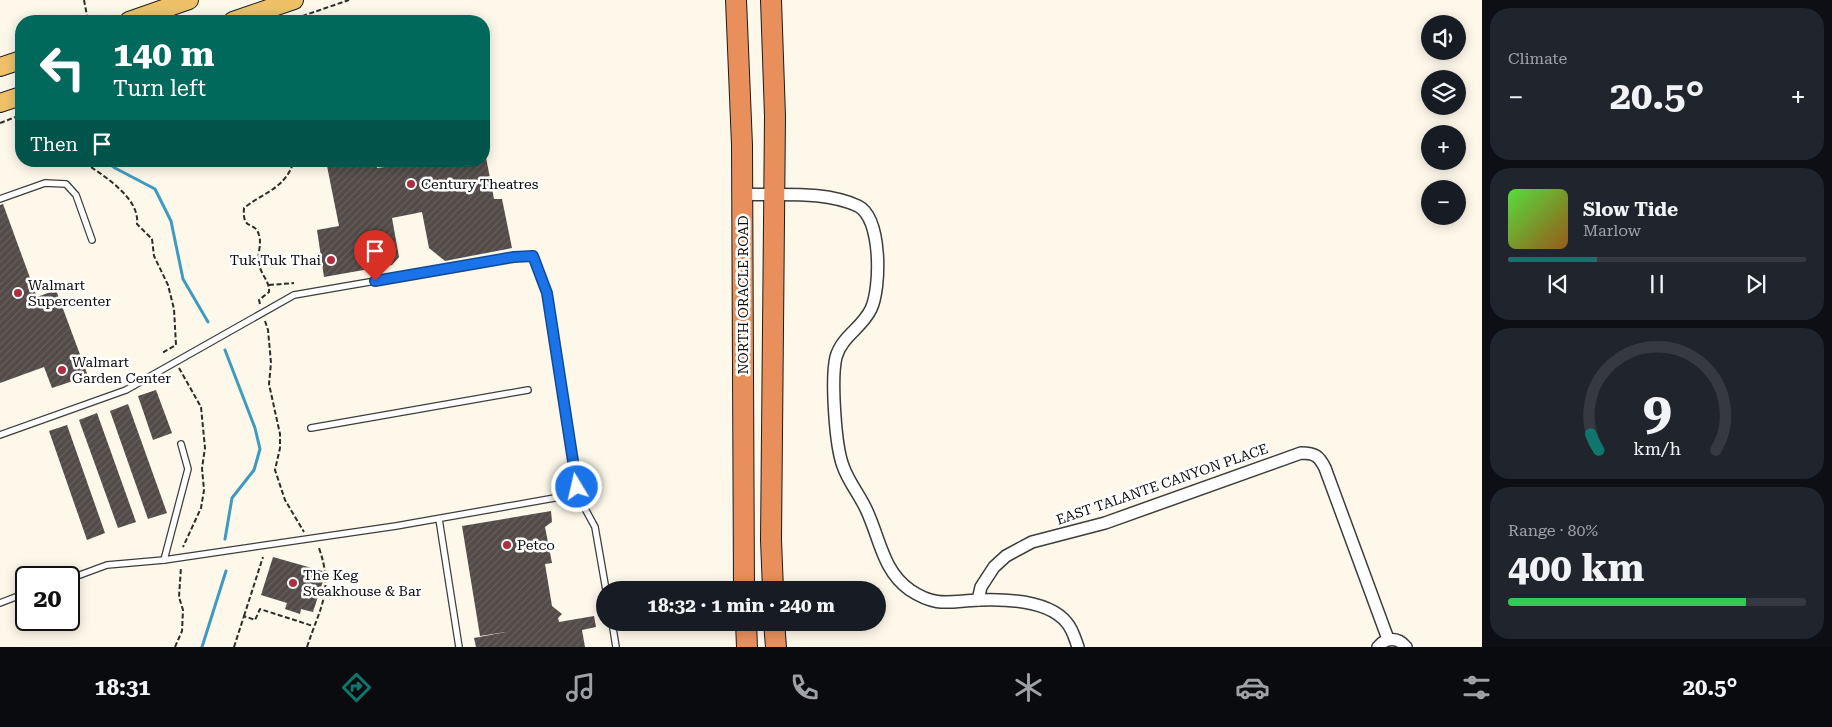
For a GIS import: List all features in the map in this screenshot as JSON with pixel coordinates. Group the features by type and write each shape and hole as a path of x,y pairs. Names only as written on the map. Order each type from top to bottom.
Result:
{"highway":[{"name":"NORTH ORACLE ROAD","path":"736,0 742,194 744,581"},
{"path":"771,0 775,116 771,540 773,581"},
{"path":"746,631 747,647"},
{"path":"775,631 776,647"}],"main road":[{"path":"146,15 189,0"},
{"path":"250,15 294,0"},
{"path":"0,67 15,62"},
{"path":"0,103 15,98"}],"street":[{"path":"742,194 836,198 860,207 873,224 876,234 877,255 874,301 866,317 841,345 834,368 841,463 867,511 880,550 900,582 922,597 936,603 951,604 978,600 1017,602 1052,611 1068,624 1078,647"},
{"name":"EAST TALANTE CANYON PLACE","path":"978,600 981,587 994,567 1006,556 1032,542 1105,523 1292,456 1312,453 1320,458 1325,468 1388,640"},
{"path":"1378,647 1388,640 1397,640 1406,647"}],"lane":[{"path":"0,198 45,182 66,184 76,195 92,240"},
{"path":"0,436 126,390 294,295 514,257 533,256 547,293 577,494 595,527 604,581"},
{"path":"311,428 528,390"},
{"path":"164,560 188,469 181,444"},
{"path":"80,575 107,565 164,560 439,519 577,494"},
{"path":"439,519 459,647"},
{"path":"0,603 15,598"},
{"path":"613,631 616,647"}],"path":[{"path":"84,0 87,15"},
{"path":"305,15 349,0"},
{"path":"0,122 15,117"},
{"path":"91,167 119,186 138,216 137,224 152,239 154,256 168,285 174,309 176,344 162,353"},
{"path":"291,167 284,180 269,193 254,200 244,208 243,219 247,225 255,228 260,236 258,262 269,285 268,292 258,300 263,312 268,316 264,319 268,330 271,363 269,384 280,434 280,448 275,470 285,500 304,532"},
{"path":"269,285 294,282"},
{"path":"179,367 201,407 205,448 202,468 204,490 201,508 183,547"},
{"path":"307,647 313,626 322,608 327,579 324,561 319,548"},
{"path":"234,647 263,557"},
{"path":"175,647 182,631 183,610 179,597 181,567"},
{"path":"244,616 255,620 260,609 313,626"}],"building":[{"path":"327,167 488,167 494,199 502,199 512,248 445,261 429,248 422,212 392,218 399,257 392,265 324,277 317,230 339,226"},
{"name":"Walmart Supercenter","path":"3,204 37,297 56,290 88,376 52,388 44,367 0,383 0,205"},
{"path":"156,390 172,433 153,440 138,396"},
{"path":"128,404 167,513 148,519 110,411"},
{"path":"97,413 136,522 118,528 79,420"},
{"path":"67,425 105,533 87,540 49,431"},
{"path":"551,511 552,522 545,527 552,563 545,564 552,606 562,614 558,618 559,622 594,616 596,627 582,630 585,647 476,647 474,638 506,632 480,636 462,526"},
{"name":"The Keg Steakhouse & Bar","path":"273,557 326,572 313,612 301,609 300,614 285,609 287,603 261,595"}],"waterway":[{"path":"114,167 155,189 171,221 183,279 208,322"},
{"path":"225,350 255,428 260,449 254,470 232,498 225,539"},
{"path":"202,647 226,571"}],"place":[{"name":"Century Theatres","path":"411,184"},
{"name":"Tuk Tuk Thai","path":"331,260"},
{"name":"Walmart Supercenter","path":"18,293"},
{"name":"Walmart Garden Center","path":"62,370"},
{"name":"Petco","path":"507,545"},
{"name":"The Keg Steakhouse & Bar","path":"293,583"}],"route":[{"path":"375,281 514,257 533,256 547,293 577,487"}]}
